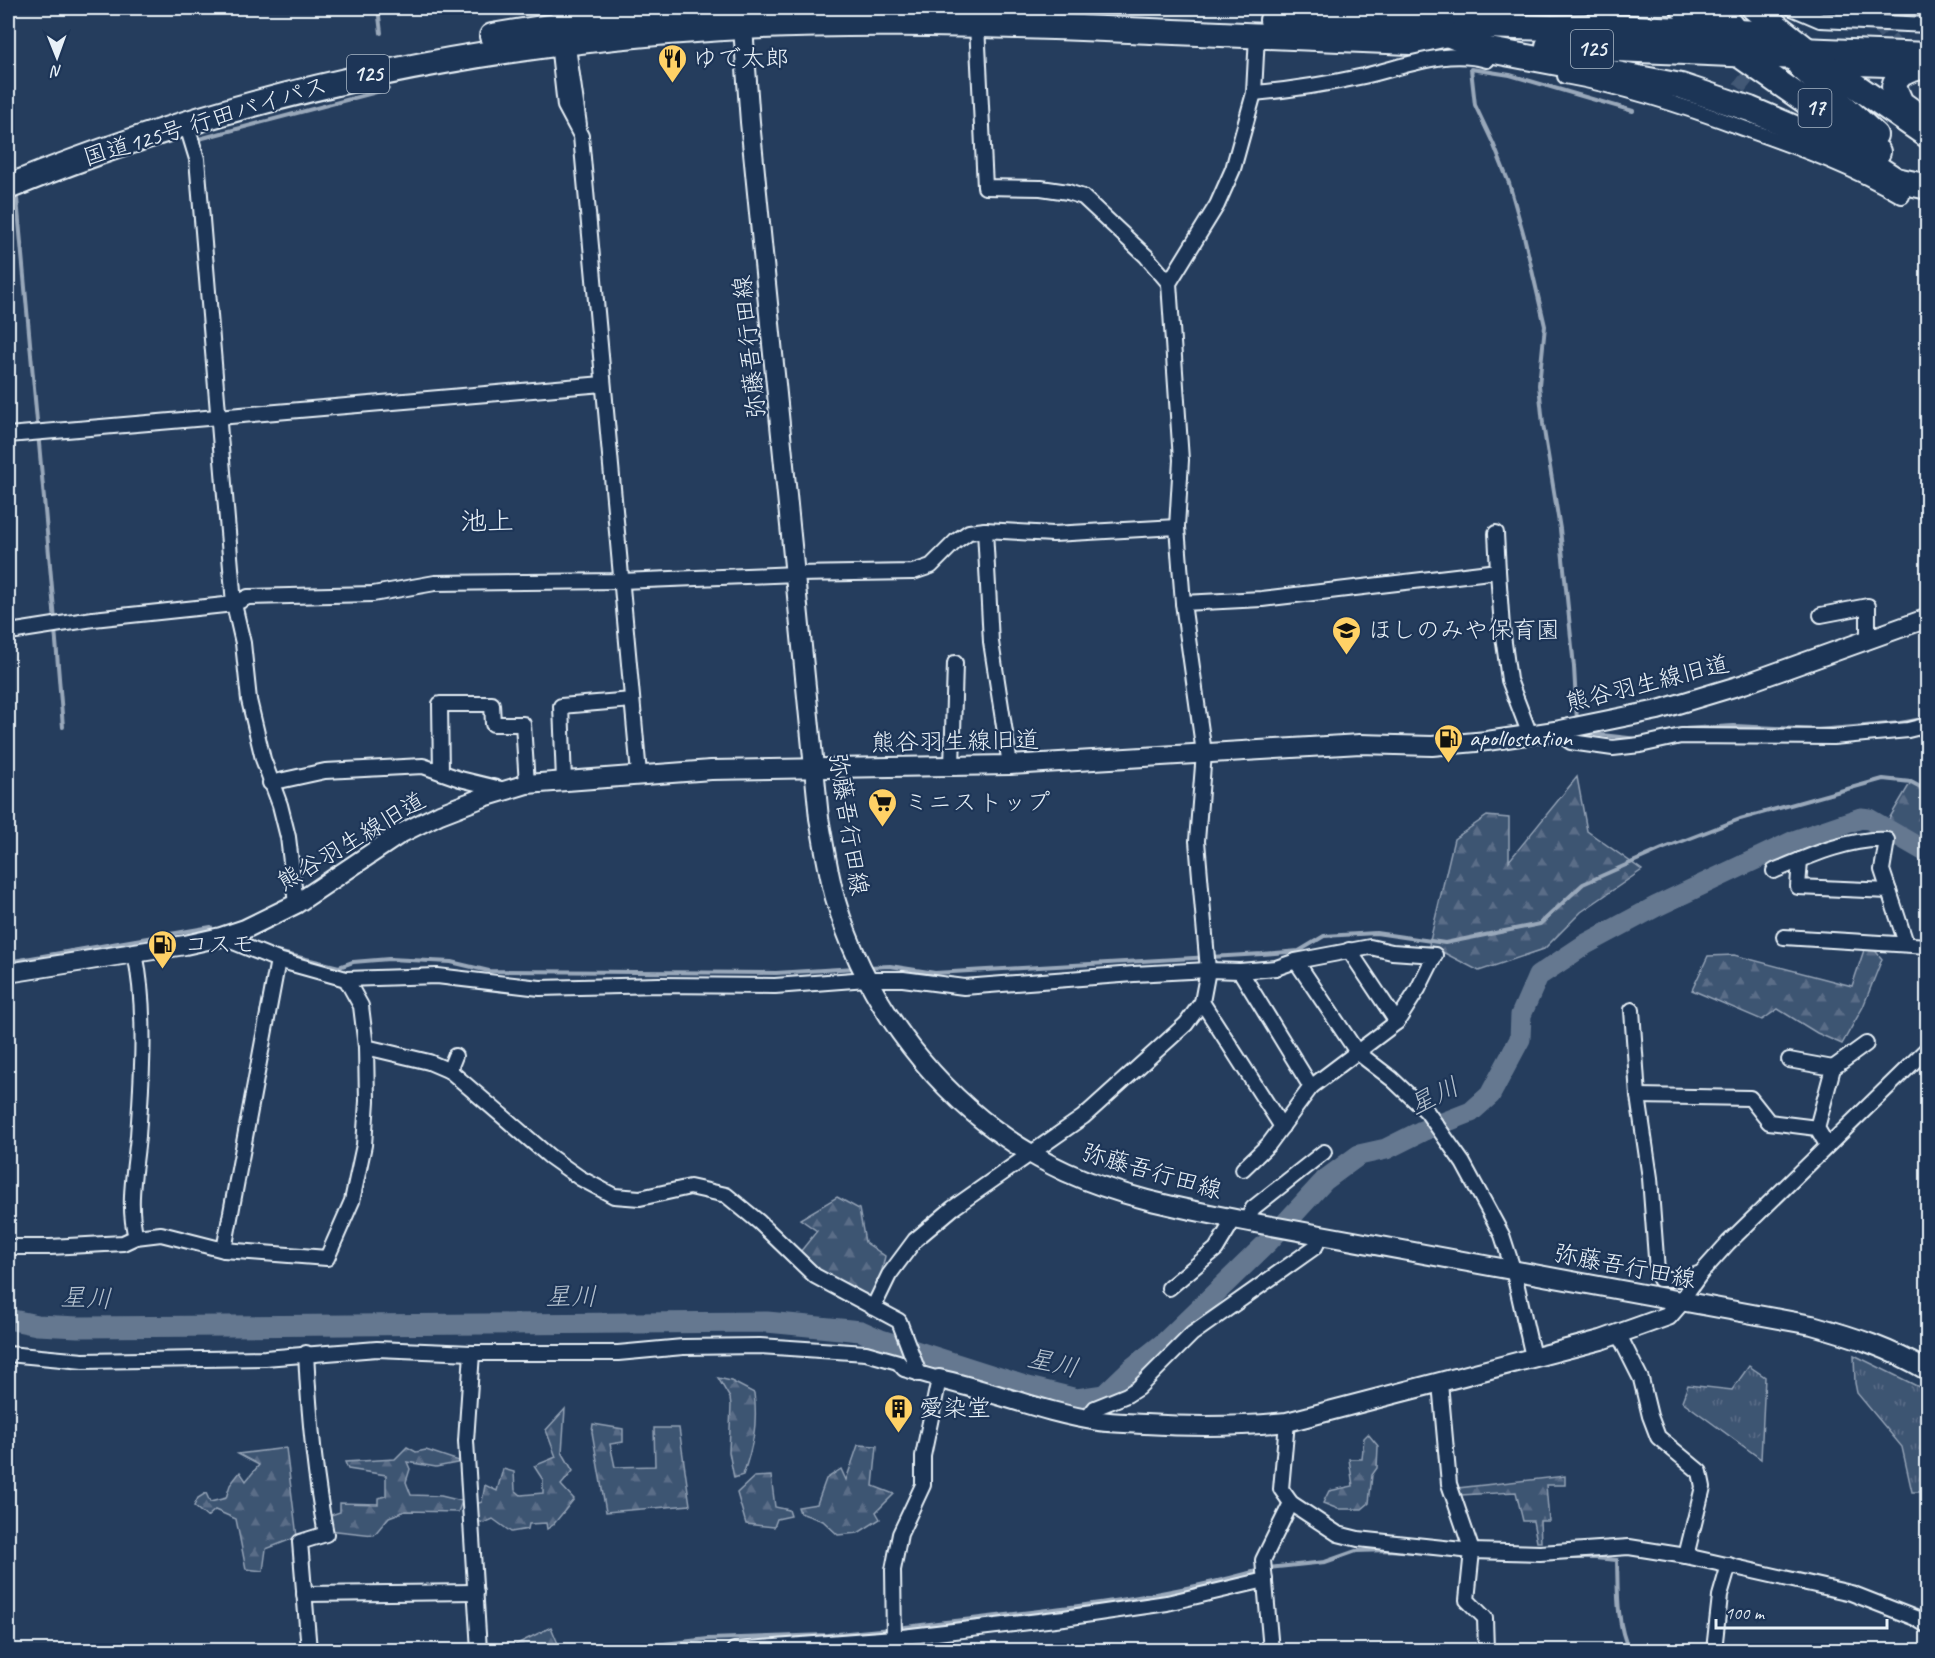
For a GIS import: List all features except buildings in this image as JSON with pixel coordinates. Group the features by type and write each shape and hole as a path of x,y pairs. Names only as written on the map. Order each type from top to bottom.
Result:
{"highway":[{"name":"国道125号 行田バイパス","path":"743,18 788,8"},
{"name":"国道125号 行田バイパス","path":"922,8 1552,28 1607,27 1714,19 1737,42"},
{"path":"1552,28 1571,24 1582,18 1592,8"},
{"path":"1683,8 1714,19"},
{"path":"1754,8 1801,43 1800,66 1876,136 1893,162"},
{"name":"国道125号 行田バイパス","path":"8,169 176,110 327,68 428,47 564,25 656,15 1410,42 1447,34"},
{"name":"国道125号 行田バイパス","path":"1417,23 1447,34 1578,48 1737,42 1801,43 1826,65"},
{"name":"国道125号 行田バイパス","path":"8,187 119,145 186,123 329,83 502,50 564,25"},
{"path":"1447,34 1484,49 1681,86 1750,109 1856,154 1896,180 1928,186"},
{"name":"17","path":"1737,42 1893,162 1928,186"},
{"path":"1924,62 1899,76 1894,87 1901,104 1928,122"},
{"name":"17","path":"1826,65 1928,136"}],"street":[{"path":"1792,8 1820,20 1928,25"},
{"path":"1809,8 1821,13 1928,18"},
{"name":"弥藤吾行田線","path":"743,18 750,122 821,828 835,898 848,937 867,979 906,1041 939,1079 969,1109 1031,1153 1066,1172 1154,1201 1317,1235 1812,1325 1868,1341 1903,1356 1928,1371"},
{"path":"564,25 565,106 581,136 639,774"},
{"path":"977,25 985,187 1041,188 1083,197 1146,256 1169,283"},
{"path":"873,1308 889,1275 915,1240 953,1208 1083,1117 1186,1024 1202,1002 1208,970 1197,841 1204,753 1183,603 1177,527 1180,460 1169,283 1217,205 1233,169 1254,93 1257,35"},
{"path":"1801,43 1892,38 1928,42"},
{"path":"1801,43 1924,62"},
{"path":"1254,93 1303,89 1445,56 1475,56 1642,95 1711,116 1866,175 1902,196"},
{"path":"1826,65 1924,62"},
{"path":"186,123 197,159 234,604 243,643 249,700 270,783 280,805 288,837 296,904"},
{"path":"8,435 603,384"},
{"path":"8,630 16,631 93,619 234,604 248,597 373,594 435,583 621,581 913,572 931,566 956,541 969,532 984,530 1053,534 1177,527"},
{"path":"984,530 991,642 1010,765"},
{"path":"1496,533 1502,628 1509,680 1530,735"},
{"path":"1183,603 1262,599 1498,571"},
{"path":"1821,615 1868,606 1868,640"},
{"name":"熊谷羽生線旧道","path":"8,973 135,953 221,937 245,929 296,904 400,834 440,814 527,784 639,774 814,767 1010,765 1360,744 1432,746 1530,735 1658,710 1744,684 1928,618"},
{"path":"952,767 955,663"},
{"path":"564,780 561,706 632,700"},
{"path":"441,772 440,704 492,704 493,724 523,723 527,784"},
{"path":"1570,728 1571,742 1613,748 1640,746 1682,736 1833,737 1908,730 1928,725"},
{"path":"270,783 325,771 423,766 505,790"},
{"path":"1774,871 1800,860 1873,839 1887,840 1882,870 1905,943"},
{"path":"1800,860 1798,887 1889,891"},
{"path":"221,937 278,960 346,979 437,976 540,988 659,985 775,986 867,979 903,979 964,987 1208,970 1240,971 1276,968 1296,961 1370,947 1392,952 1435,955 1418,989 1397,1022 1311,1087 1269,1144 1243,1169"},
{"path":"1784,937 1928,946"},
{"path":"1349,950 1397,1022"},
{"path":"135,953 140,977 141,1029 141,1081 131,1204 131,1220 136,1237"},
{"path":"224,1250 278,960"},
{"path":"1296,961 1357,1052 1392,1079 1427,1112 1463,1163 1502,1235 1513,1269 1533,1358"},
{"path":"1240,971 1311,1087"},
{"path":"8,1247 123,1243 136,1237 161,1234 224,1250 327,1258 352,1201 364,1145 367,1101 366,1047 361,1006 346,979"},
{"path":"1202,1002 1282,1127"},
{"path":"1632,1010 1638,1096 1650,1178 1657,1271 1660,1279 1683,1279 1701,1273"},
{"path":"1827,1145 1817,1128 1833,1068 1866,1044"},
{"path":"366,1047 429,1062 449,1071 549,1155 580,1178 614,1196 640,1198 690,1187 726,1195 759,1222 815,1276 899,1321 919,1373"},
{"path":"8,1354 83,1361 265,1358 377,1349 472,1353 618,1353 683,1347 771,1347 866,1353 898,1362 904,1369 1088,1418 1184,1427 1238,1427 1287,1422 1619,1335 1668,1316 1701,1273 1728,1243 1928,1048"},
{"path":"449,1071 455,1056"},
{"path":"1789,1059 1833,1068"},
{"path":"1638,1096 1750,1098 1769,1122 1817,1128"},
{"path":"1169,1288 1216,1250 1245,1221 1253,1208 1324,1152"},
{"path":"1088,1418 1095,1408 1138,1388 1192,1334 1315,1247 1317,1235"},
{"path":"1619,1335 1641,1379 1658,1437 1700,1472 1703,1487 1686,1556"},
{"path":"306,1353 320,1504 326,1534 300,1542 309,1650"},
{"path":"472,1353 466,1441 479,1650"},
{"path":"894,1638 893,1570 900,1534 923,1485 923,1456 939,1379"},
{"path":"1440,1383 1449,1484 1472,1551 1467,1600 1485,1618 1486,1650"},
{"path":"1287,1422 1281,1489 1291,1503 1338,1534 1358,1539 1472,1551 1540,1553 1629,1547 1730,1565 1851,1593 1915,1618 1928,1626"},
{"path":"1271,1650 1263,1560 1291,1503"},
{"path":"1714,1650 1720,1596 1730,1565"},
{"path":"734,1650 894,1638 1064,1618 1167,1603 1265,1580"},
{"path":"304,1594 476,1592"}],"green space":[{"path":"1577,777 1587,831 1642,870 1581,912 1544,949 1479,971 1429,945 1454,839 1487,816 1509,818 1509,861"},
{"path":"1911,782 1927,791 1927,853 1883,829"},
{"path":"1867,941 1882,959 1863,1007 1842,1044 1817,1033 1778,1009 1762,1020 1692,990 1708,956 1734,955 1852,986"},
{"path":"837,1197 859,1209 865,1242 885,1256 875,1303 796,1257 817,1231 800,1219"},
{"path":"1854,1355 1927,1391 1928,1479 1924,1492 1912,1492 1902,1447 1857,1393"},
{"path":"1749,1366 1765,1377 1761,1459 1682,1401 1688,1385 1732,1390"},
{"path":"718,1378 731,1381 754,1393 755,1425 752,1444 743,1475 734,1478 729,1452 730,1398"},
{"path":"565,1409 562,1452 573,1471 561,1485 574,1499 553,1525 547,1529 546,1523 529,1524 528,1529 511,1532 493,1519 484,1523 465,1517 470,1506 482,1502 485,1485 497,1491 503,1469 514,1472 515,1490 521,1495 543,1493 543,1480 534,1466 556,1457 546,1430"},
{"path":"593,1424 623,1429 623,1442 610,1444 615,1467 655,1466 654,1428 679,1428 690,1505 606,1512 592,1432"},
{"path":"1368,1434 1378,1446 1377,1468 1372,1475 1369,1503 1362,1509 1338,1509 1323,1503 1329,1491 1353,1486 1349,1459 1362,1459 1364,1438"},
{"path":"858,1445 877,1446 873,1486 894,1494 876,1512 880,1519 858,1533 838,1535 823,1521 800,1513 798,1507 817,1504 826,1479 841,1469 846,1480"},
{"path":"407,1447 416,1452 426,1450 462,1462 436,1467 407,1462 410,1469 406,1482 411,1495 441,1496 462,1501 458,1512 405,1511 389,1517 374,1535 328,1530 328,1516 340,1512 340,1503 378,1504 378,1498 386,1496 386,1475 348,1469 345,1462 395,1459"},
{"path":"286,1448 297,1537 266,1549 263,1571 246,1569 236,1519 215,1510 207,1517 194,1506 198,1498 206,1493 210,1502 226,1498 230,1485 240,1472 246,1481 259,1465 238,1454"},
{"path":"771,1476 775,1507 789,1510 791,1516 777,1519 774,1527 746,1524 737,1493 754,1477"},
{"path":"1565,1476 1565,1485 1546,1485 1549,1521 1540,1521 1541,1542 1537,1542 1533,1521 1523,1521 1516,1492 1460,1495 1458,1488"},
{"path":"551,1627 559,1646 558,1650 497,1650 513,1646"}],"waterway":[{"path":"378,8 381,33"},
{"path":"1577,721 1560,529 1539,385 1545,326 1509,183 1475,105 1471,69 1510,75 1633,111"},
{"path":"199,139 388,89"},
{"path":"8,90 12,147"},
{"path":"17,199 55,621"},
{"path":"55,629 63,727"},
{"path":"1683,729 1734,726 1818,730 1900,723 1928,718"},
{"path":"1583,733 1638,739"},
{"path":"869,967 890,966 935,973 1262,954 1299,951 1324,936 1376,933 1445,943 1540,924 1583,884 1662,849 1740,819 1883,779 1911,782 1928,791"},
{"name":"星川","path":"8,1319 37,1325 78,1327 767,1322 861,1331 881,1340 1028,1387 1077,1399 1104,1395 1131,1369 1165,1342 1269,1241 1325,1180 1359,1155 1386,1149 1422,1131 1471,1112 1490,1095 1520,1039 1521,1015 1538,976 1586,944 1655,907 1794,841 1861,818 1869,819 1928,853"},
{"path":"8,962 211,927"},
{"path":"273,951 339,967 353,962 389,959 451,962 489,971 776,973 855,968"},
{"path":"1268,1568 1325,1562 1356,1551 1388,1550 1453,1555"},
{"path":"1565,1558 1617,1560 1620,1617 1629,1650"},
{"path":"898,1628 1126,1599 1216,1582 1260,1570"},
{"path":"611,1650 708,1639 827,1635 891,1629"}],"tunnel":[{"path":"1621,8 1637,82"},
{"path":"1876,23 1928,83"},
{"path":"1726,104 1759,63"}],"place":[{"name":"ゆで太郎","path":"672,84"},
{"name":"ほしのみや保育園","path":"1347,656"},
{"name":"apollostation","path":"1448,764"},
{"name":"ミニストップ","path":"883,828"},
{"name":"コスモ","path":"163,970"},
{"name":"愛染堂","path":"898,1434"}],"district":[{"name":"池上","path":"487,521"}]}
